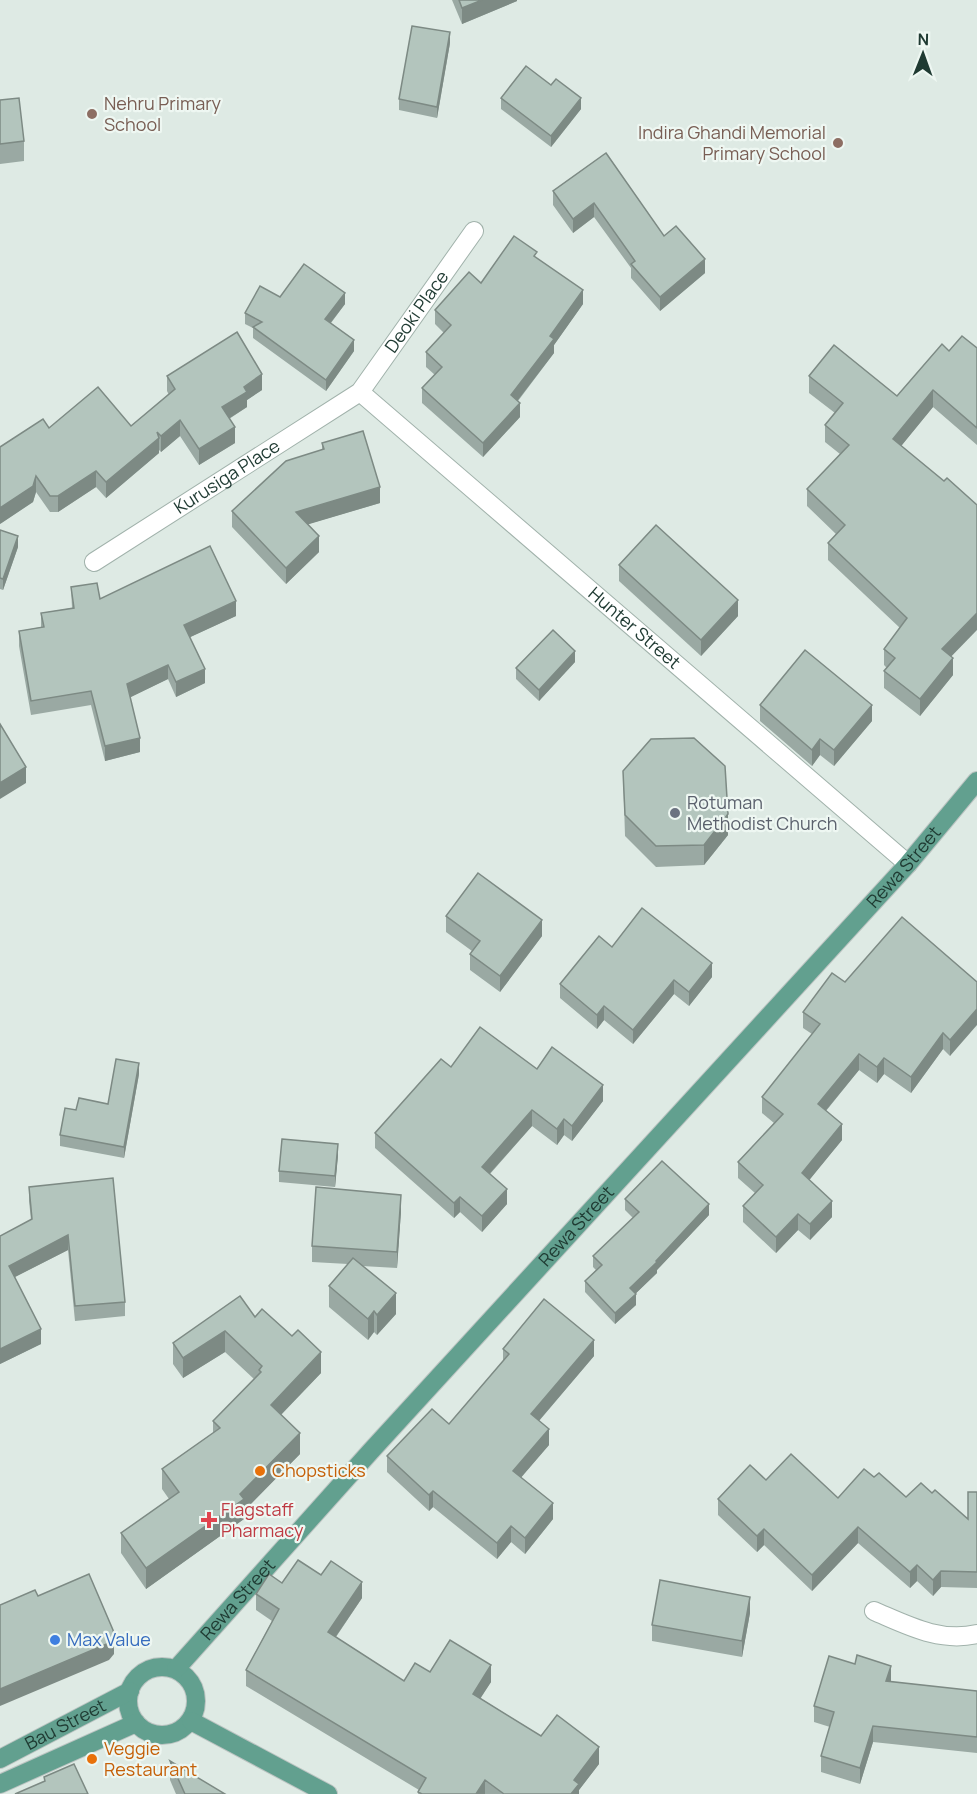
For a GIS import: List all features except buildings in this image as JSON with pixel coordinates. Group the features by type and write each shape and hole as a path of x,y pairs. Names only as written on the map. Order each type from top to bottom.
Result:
{"main road":[{"name":"Rewa Street","path":"176,1669 378,1443 908,864 977,781"},
{"path":"153,1668 176,1669 194,1686 197,1704 190,1721 176,1732 157,1735 136,1723 130,1713 129,1691 135,1681 153,1668"},
{"name":"Bau Street","path":"0,1759 129,1691"},
{"path":"190,1721 328,1794"},
{"name":"Bau Street","path":"0,1784 136,1723"}],"street":[{"name":"Deoki Place","path":"360,392 474,231"},
{"name":"Kurusiga Place","path":"94,562 360,392"},
{"name":"Hunter Street","path":"360,392 908,864"},
{"path":"874,1611 924,1633 962,1638 977,1634"}],"place":[{"name":"Nehru Primary School","path":"92,114"},
{"name":"Indira Ghandi Memorial Primary School","path":"838,143"},
{"name":"Rotuman Methodist Church","path":"675,813"},
{"name":"Chopsticks","path":"260,1471"},
{"name":"Flagstaff Pharmacy","path":"209,1520"},
{"name":"Max Value","path":"55,1640"},
{"name":"Veggie Restaurant","path":"92,1759"}]}
